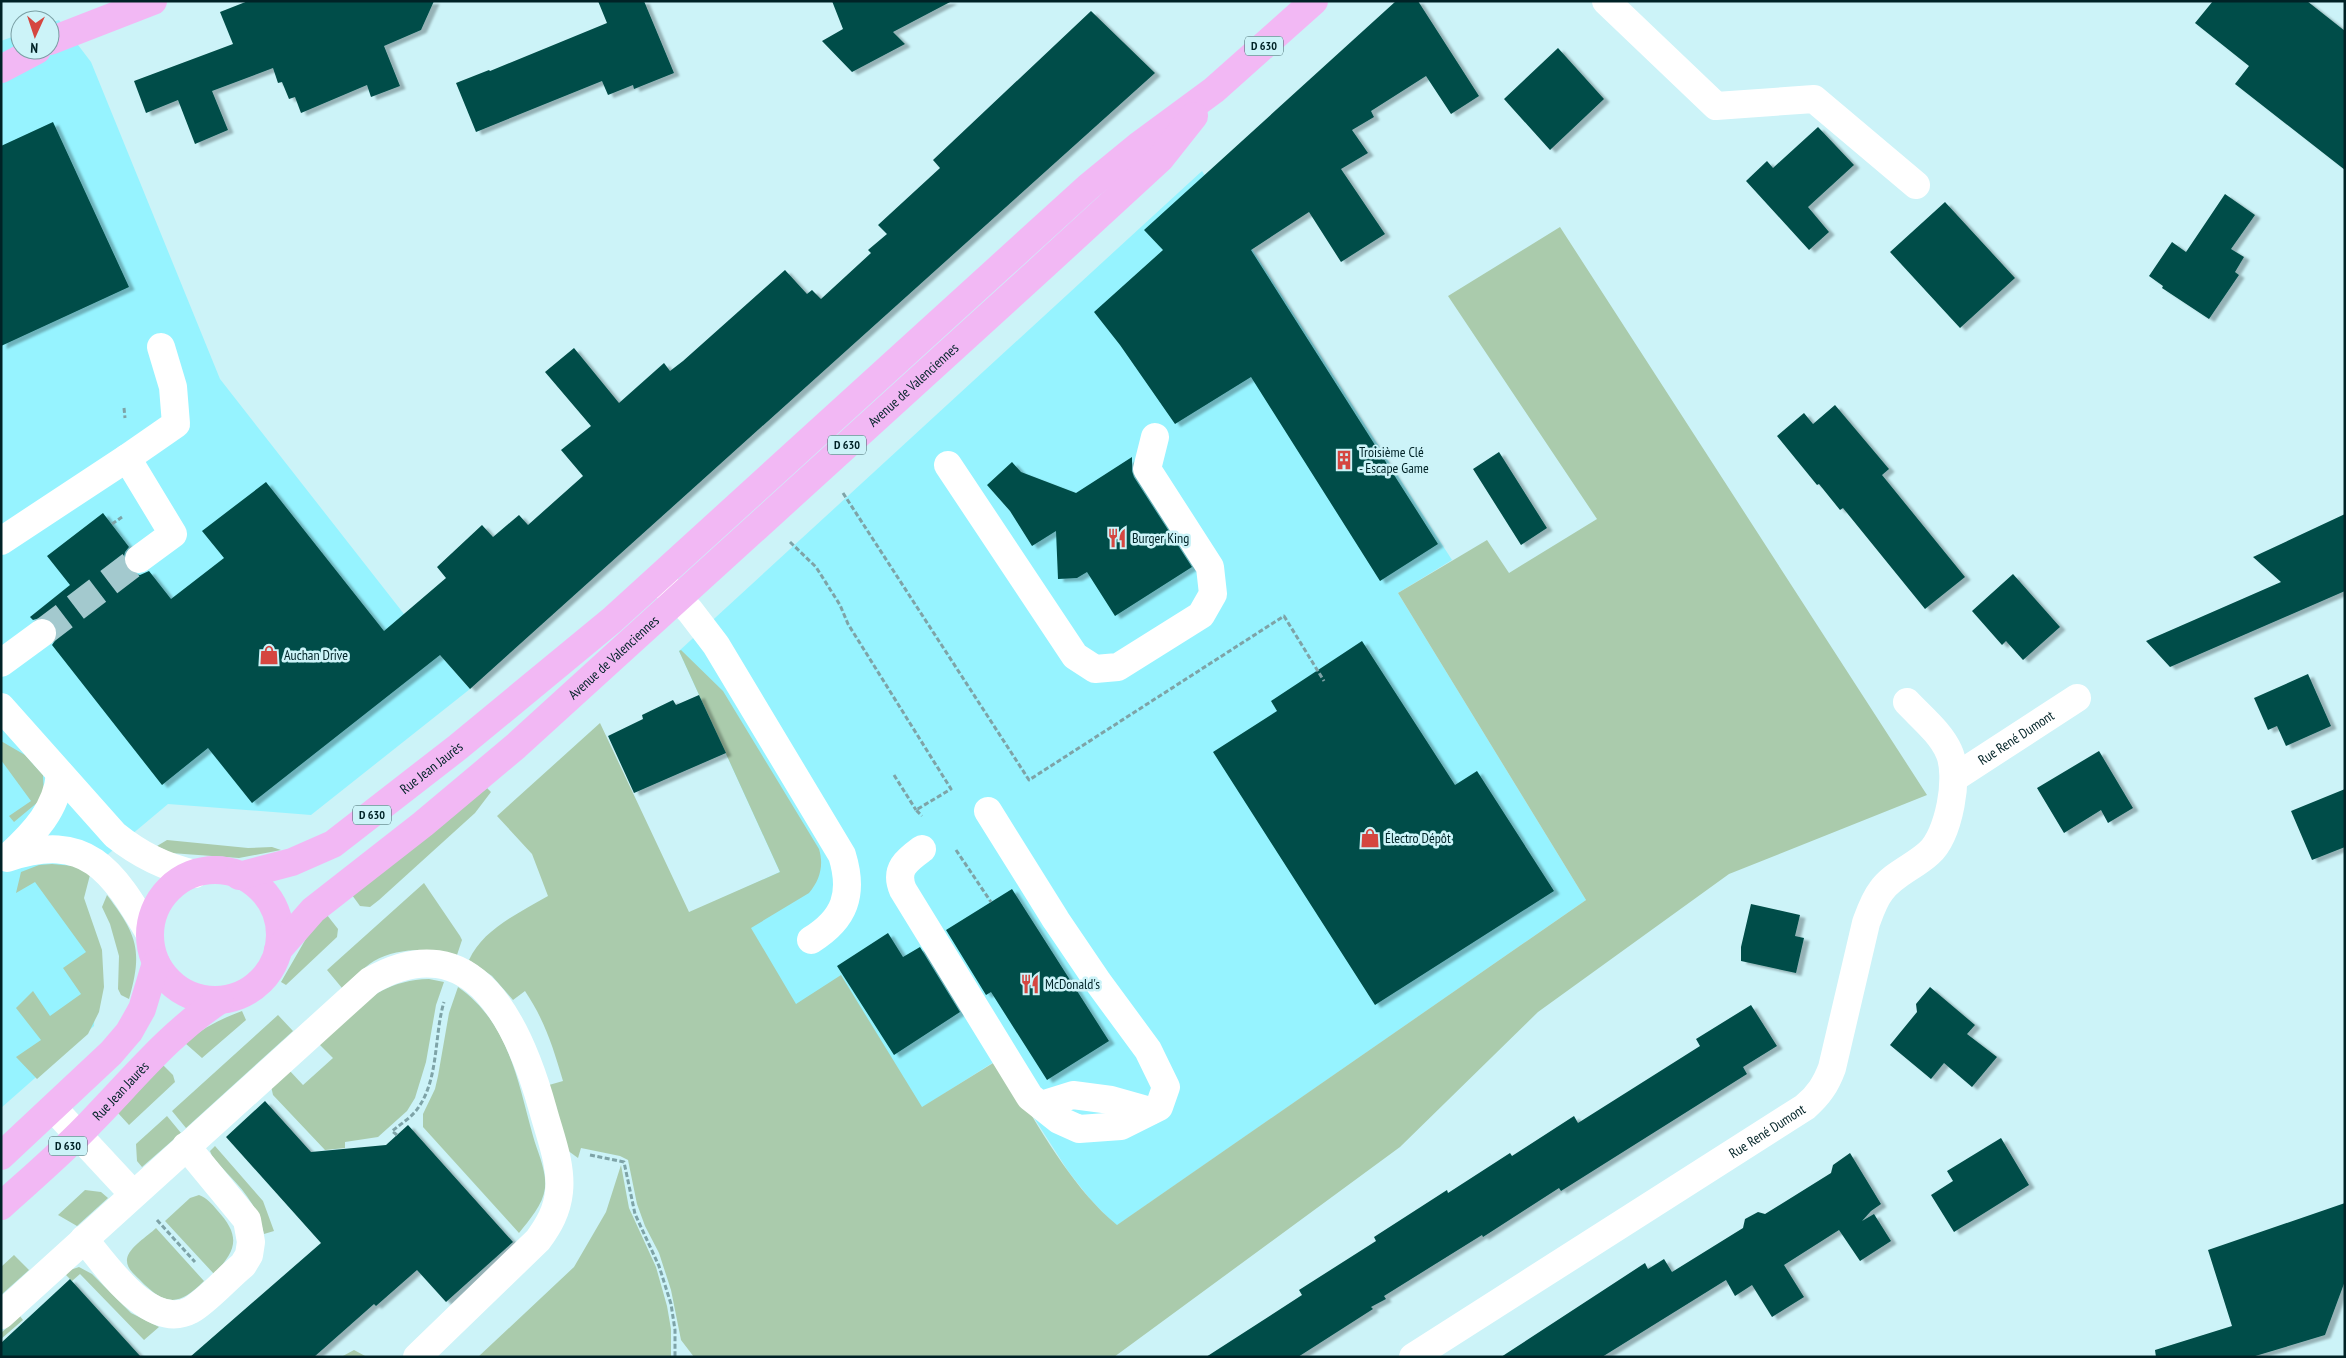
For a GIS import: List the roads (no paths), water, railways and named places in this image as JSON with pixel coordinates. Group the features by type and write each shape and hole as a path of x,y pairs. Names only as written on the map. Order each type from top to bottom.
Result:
{"main road":[{"path":"60,37 114,8 153,1"},
{"name":"Avenue de Valenciennes","path":"488,722 593,636 657,579 1088,187 1214,90 1314,1"},
{"path":"1,69 18,60"},
{"name":"Avenue de Valenciennes","path":"278,950 313,910 468,788 1139,179 1175,141 1214,90"},
{"name":"Rue Jean Jaurès","path":"239,876 292,862 333,844 488,722"},
{"path":"222,871 239,876 257,886 273,907 280,931 278,950 270,970 256,985 240,995 220,1000 200,998 182,991 167,978 156,963 150,943 154,914 163,896 177,883 195,874 222,871"},
{"name":"D 630","path":"1,1156 54,1109 111,1054 129,1032 142,1009 156,963"},
{"name":"Rue Jean Jaurès","path":"1,1206 79,1136 160,1047 190,1021 220,1000"}],"street":[{"path":"1606,1 1716,106 1814,99 1916,185"},
{"path":"1,541 176,424 172,387 161,347"},
{"path":"948,465 1075,656 1095,669 1118,667 1201,615 1213,594 1210,567 1147,469 1155,437"},
{"path":"127,458 173,534 139,559"},
{"path":"657,579 690,611 716,645 842,855 847,871 844,903 828,929 811,940"},
{"path":"1,663 42,633"},
{"name":"Rue René Dumont","path":"1954,778 2077,698"},
{"name":"Rue René Dumont","path":"1413,1357 1805,1106 1817,1096 1826,1084 1832,1068 1866,922 1873,905 1881,891 1893,879 1929,854 1937,844 1948,816 1954,778 1949,750 1907,702"},
{"path":"1,706 13,731 60,774 104,824 138,852 165,866 195,874"},
{"path":"4,860 24,843 48,813 57,794 60,774"},
{"path":"922,849 904,863 901,869 900,883 903,890 1030,1097 1059,1120 1079,1128 1121,1126 1159,1106 1166,1087 1148,1050 1098,982 1056,920 988,811"},
{"path":"4,860 49,848 78,852 90,858 111,877 150,934"},
{"path":"1,1315 370,981 387,971 414,964 432,964 458,970 476,981 489,994 514,1030 532,1069 556,1157 559,1190 556,1205 546,1229 538,1240 417,1357"},
{"path":"54,1109 133,1194"},
{"path":"84,1239 135,1298 160,1312 172,1314 192,1310 243,1265 251,1242 248,1220 186,1146"}],"tunnel":[{"path":"42,633 139,559"}],"place":[{"name":"Troisième Clé - Escape Game","path":"1344,460"},
{"name":"Burger King","path":"1117,538"},
{"name":"Auchan Drive","path":"269,655"},
{"name":"Électro Dépôt","path":"1370,838"},
{"name":"McDonald's","path":"1030,984"}]}
